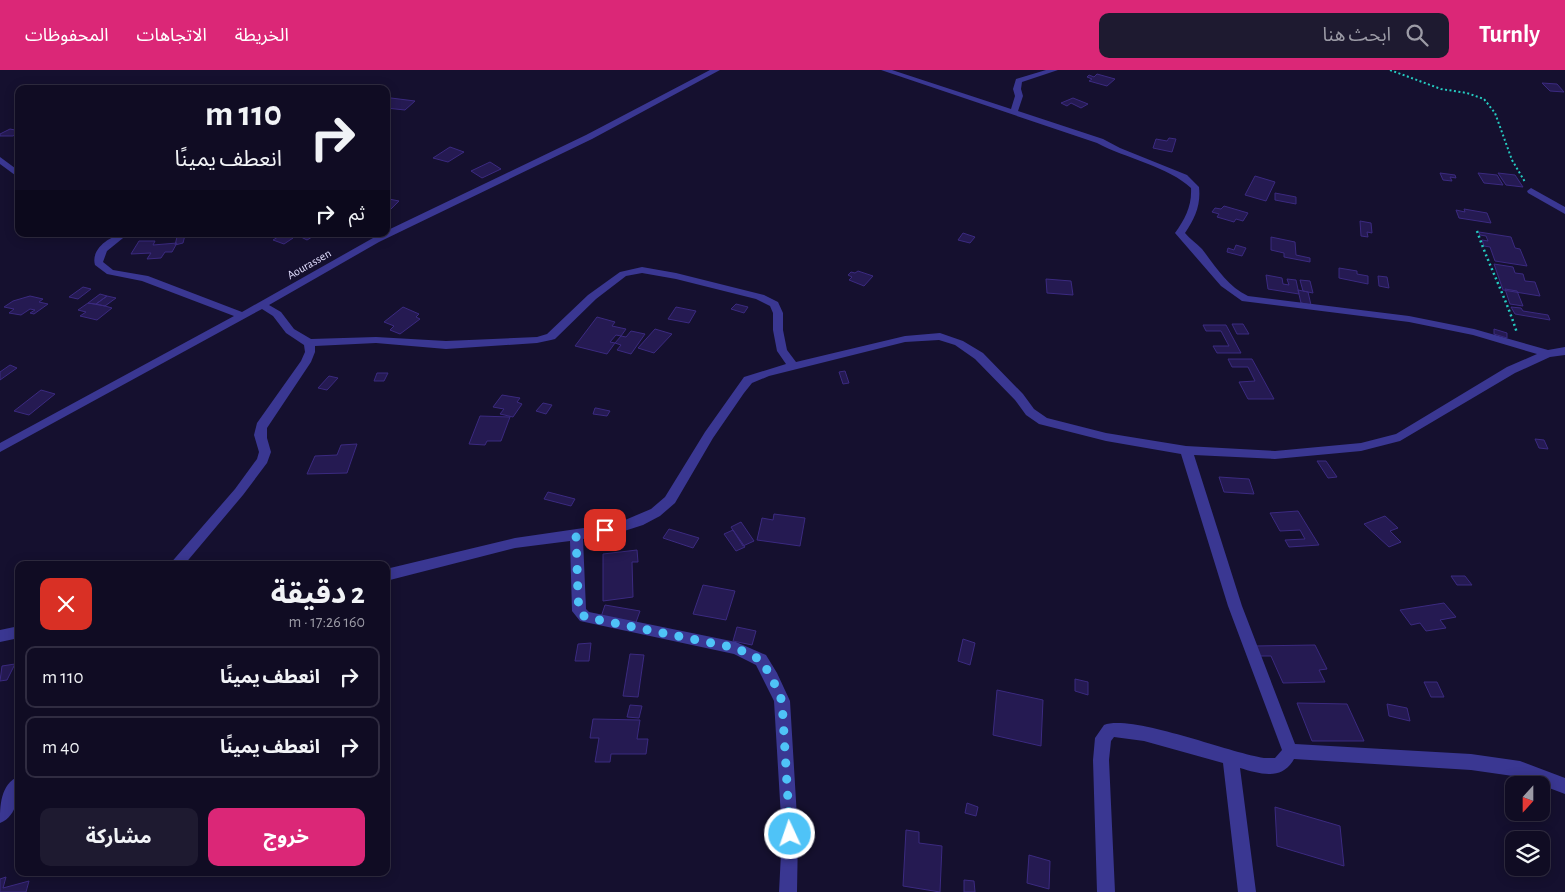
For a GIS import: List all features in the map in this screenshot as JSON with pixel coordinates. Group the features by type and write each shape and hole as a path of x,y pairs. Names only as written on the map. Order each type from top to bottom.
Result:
{"street":[{"name":"Aourassen","path":"390,233 589,137 716,70"},
{"path":"885,70 1100,141 1192,182 1195,186 1196,202 1194,212 1180,233 1184,240 1195,248 1236,295 1246,299 1409,319 1474,332 1548,354"},
{"path":"1014,112 1019,96 1017,88 1019,81 1054,70"},
{"path":"0,160 15,172"},
{"path":"1530,191 1565,211"},
{"path":"119,237 98,255 98,263 110,272 144,278 243,316"},
{"name":"Aourassen","path":"0,448 243,316 382,237"},
{"path":"262,305 277,314 290,331 309,343 376,340 446,345 537,340 551,336 592,296 623,274 642,270 676,276 760,297 774,304 778,313 778,330 782,351 793,366"},
{"path":"390,574 417,569 518,542 627,526 663,509 748,380 766,373 905,339 940,336 959,343 979,356 1019,397 1030,412 1043,421 1106,437 1186,450 1275,455 1361,447 1400,437 1511,370 1548,354 1565,351"},
{"path":"179,561 239,492 263,460 266,452 259,436 261,427 306,362 310,352 309,343"},
{"path":"1106,892 1101,760 1103,738 1110,730 1119,729 1144,734 1230,756 1257,765 1275,768 1284,762 1290,751 1235,606 1186,450"},
{"path":"576,534 579,611 585,617 736,648 761,660 772,678 782,701 785,729 790,834 788,892"},
{"path":"0,636 15,633"},
{"path":"1290,751 1471,762 1520,769 1564,786"},
{"path":"1230,756 1248,892"},
{"path":"0,815 15,791"}],"path":[{"path":"1390,70 1442,89 1467,92 1484,99 1495,113 1512,160 1530,191"},
{"path":"1477,231 1488,264 1508,304 1521,346"}],"building":[{"path":"1097,74 1115,79 1107,86 1089,81 1092,79 1087,77 1089,75 1094,77"},
{"path":"1542,83 1557,84 1564,92 1550,91"},
{"path":"1073,98 1088,104 1081,108 1071,103 1067,106 1061,103"},
{"path":"390,99 415,101 405,110 390,108"},
{"path":"10,129 15,130 15,135 0,136 0,134"},
{"path":"1169,138 1176,139 1172,152 1153,148 1156,139 1167,141"},
{"path":"450,147 464,152 448,162 433,158"},
{"path":"490,162 501,169 482,178 471,171"},
{"path":"1440,173 1455,175 1456,178 1450,177 1452,181 1443,180"},
{"path":"1478,173 1497,175 1503,185 1484,183"},
{"path":"1498,173 1515,175 1523,187 1506,185"},
{"path":"1255,176 1275,182 1266,201 1245,195"},
{"path":"1275,193 1296,197 1296,204 1275,200"},
{"path":"390,199 399,201 390,210"},
{"path":"1224,206 1248,213 1243,221 1236,219 1234,222 1217,217 1219,214 1212,212 1215,208 1221,209"},
{"path":"1464,209 1487,213 1491,223 1459,218 1456,210 1465,212"},
{"path":"1360,221 1371,223 1372,233 1367,232 1368,237 1361,236"},
{"path":"1479,232 1511,237 1515,248 1520,249 1527,266 1495,261 1490,247 1484,246 1482,240 1488,241 1486,236 1480,235"},
{"path":"963,233 975,237 970,243 958,240"},
{"path":"177,237 184,237 183,243 175,245"},
{"path":"278,237 293,238 284,244 273,240"},
{"path":"301,237 312,237 307,240"},
{"path":"1271,237 1295,242 1296,255 1310,258 1310,262 1284,257 1284,253 1271,250"},
{"path":"139,241 155,241 153,245 177,243 172,252 165,252 161,258 147,259 151,253 131,254"},
{"path":"1236,245 1246,248 1242,256 1227,252 1228,248 1234,250"},
{"path":"1494,264 1513,267 1515,273 1523,274 1525,281 1535,282 1540,296 1503,290"},
{"path":"1339,268 1357,271 1357,274 1368,276 1368,284 1339,278"},
{"path":"858,271 873,276 864,286 849,280 852,277 848,275 851,272 855,273"},
{"path":"1266,275 1282,278 1283,284 1289,285 1287,279 1296,280 1299,294 1268,289"},
{"path":"1378,276 1387,277 1389,288 1379,286"},
{"path":"1046,279 1071,281 1073,295 1047,293"},
{"path":"1300,280 1310,281 1313,293 1303,291"},
{"path":"83,287 91,289 78,299 69,297"},
{"path":"1505,289 1517,291 1523,306 1510,304"},
{"path":"1298,290 1308,292 1311,305 1301,303"},
{"path":"100,294 107,296 96,304 88,303"},
{"path":"30,296 43,299 39,302 48,304 34,314 30,313 35,310 30,309 21,315 9,313 14,309 4,307 13,301"},
{"path":"107,296 116,298 105,306 96,304"},
{"path":"88,303 112,308 97,320 80,316 86,312 78,310"},
{"path":"736,304 748,307 744,313 731,309"},
{"path":"403,307 419,314 416,317 420,319 400,334 390,330 394,326 384,322"},
{"path":"676,307 696,311 689,323 668,319"},
{"path":"1511,307 1548,315 1550,320 1515,314"},
{"path":"597,317 615,322 612,326 626,329 621,336 616,335 610,342 615,343 607,354 575,346"},
{"path":"1232,324 1243,324 1249,334 1237,334"},
{"path":"1203,325 1226,325 1241,353 1217,353 1213,346 1229,346 1221,331 1206,331"},
{"path":"655,329 672,334 654,353 638,348"},
{"path":"1494,329 1507,333 1507,338 1494,334"},
{"path":"631,331 645,334 631,354 617,350 621,345 615,343 621,336 626,337"},
{"path":"1228,359 1252,359 1274,399 1248,399 1239,382 1255,381 1248,367 1232,367"},
{"path":"10,365 17,368 0,380 0,372"},
{"path":"845,371 849,383 843,384 839,372"},
{"path":"377,373 388,373 384,381 374,381"},
{"path":"329,376 338,378 327,390 318,388"},
{"path":"41,390 55,394 29,415 14,411"},
{"path":"502,395 520,398 517,402 522,404 513,417 500,414 504,409 493,407"},
{"path":"543,403 552,405 546,414 536,411"},
{"path":"595,408 610,411 607,416 593,414"},
{"path":"480,416 510,417 501,441 487,441 485,445 469,444"},
{"path":"1535,439 1544,440 1548,449 1539,448"},
{"path":"357,444 347,473 307,474 315,456 337,455 341,445"},
{"path":"1317,461 1326,461 1337,477 1328,478"},
{"path":"1219,477 1249,479 1254,494 1224,492"},
{"path":"548,492 575,499 571,506 544,499"},
{"path":"1298,511 1319,545 1289,547 1285,540 1305,539 1300,530 1280,531 1270,513"},
{"path":"774,514 805,518 800,546 757,540 762,518 773,520"},
{"path":"1385,516 1398,528 1390,531 1401,542 1389,547 1364,524"},
{"path":"741,522 754,541 743,546 731,527"},
{"path":"669,529 699,538 693,548 663,538"},
{"path":"733,530 745,547 736,551 724,534"},
{"path":"637,550 638,562 632,562 633,597 603,601 603,554"},
{"path":"1451,576 1465,576 1472,585 1457,585"},
{"path":"703,585 735,591 726,620 693,614"},
{"path":"1444,603 1456,617 1440,620 1446,628 1426,631 1420,623 1411,625 1400,610"},
{"path":"605,605 640,611 635,625 600,620"},
{"path":"737,627 756,631 752,645 733,641"},
{"path":"963,639 975,643 970,665 958,661"},
{"path":"591,643 589,661 575,661 578,644"},
{"path":"1315,645 1327,669 1319,670 1325,682 1283,683 1271,656 1257,656 1253,646"},
{"path":"630,654 644,655 638,697 623,696"},
{"path":"15,664 7,680 0,681 2,666"},
{"path":"1075,679 1088,682 1088,695 1075,691"},
{"path":"1424,682 1437,682 1444,697 1431,697"},
{"path":"997,690 1043,700 1041,746 993,735"},
{"path":"1297,703 1347,704 1364,741 1312,741"},
{"path":"1387,704 1407,708 1410,721 1389,716"},
{"path":"630,705 642,706 639,718 627,717"},
{"path":"593,719 640,720 637,739 648,739 646,754 611,754 610,762 595,762 599,738 590,738"},
{"path":"967,803 978,807 976,816 965,813"},
{"path":"1275,807 1340,826 1344,866 1277,846"},
{"path":"906,830 919,832 919,843 942,846 940,892 903,886"},
{"path":"1029,855 1050,861 1049,889 1027,883"},
{"path":"6,877 3,888 29,881 26,892 0,892 0,879"},
{"path":"964,880 974,881 975,892 964,892"}],"route":[{"path":"605,530 576,534 579,611 585,617 657,630 736,648 761,660 772,678 782,701 790,834"}]}
